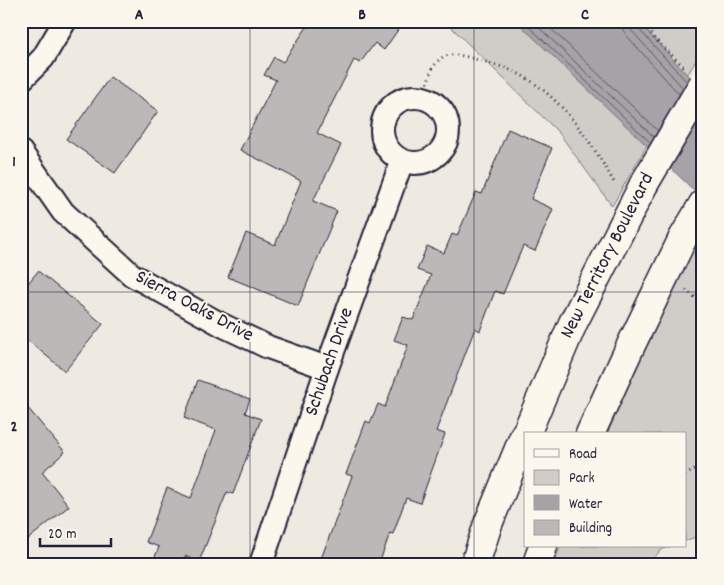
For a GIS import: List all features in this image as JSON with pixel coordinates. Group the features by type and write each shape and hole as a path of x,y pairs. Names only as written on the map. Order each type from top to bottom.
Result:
{"main road":[{"name":"New Territory Boulevard","path":"526,432 573,322 696,78"},
{"path":"591,432 630,345 683,238 703,204"},
{"name":"New Territory Boulevard","path":"475,564 488,524 524,436"},
{"path":"537,564 542,548"}],"street":[{"path":"21,80 43,58 65,21"},
{"path":"415,96 424,98 439,107 446,118 448,131 446,144 438,154 427,162 414,164 402,161 391,154 384,143 381,130 384,117 391,106 403,99 415,96"},
{"name":"Sierra Oaks Drive","path":"21,152 63,212 132,275 222,325 268,347 327,368"},
{"name":"Schubach Drive","path":"260,564 327,368 402,161"}],"path":[{"path":"643,21 653,37 696,78"},
{"path":"424,98 433,66 440,58 451,55 463,55 513,71 529,80 544,92 577,124 596,150 616,186"},
{"path":"684,288 703,304"},
{"path":"686,474 703,466"}],"green space":[{"path":"445,21 703,21 703,48 612,206 559,133"},
{"path":"703,227 703,534 686,541 686,432 608,432 681,268"},
{"path":"560,548 666,548 661,550 648,564 553,564"}],"water":[{"path":"516,21 638,21 703,90 703,199"}],"building":[{"path":"311,21 404,21 384,50 375,43 360,63 354,60 317,133 341,145 313,201 337,211 298,306 228,277 246,233 275,245 301,181 240,150 276,80 264,75 274,57 283,62"},
{"path":"110,77 158,111 115,173 66,139"},
{"path":"508,129 552,148 531,199 553,209 535,251 523,246 503,294 495,291 480,331 475,328 436,431 445,434 420,503 406,498 393,534 390,533 379,564 319,564 352,476 346,474 366,421 370,423 378,404 385,407 408,345 394,340 403,317 413,320 431,275 417,270 427,246 444,253 452,234 457,236 476,192 482,194"},
{"path":"38,271 103,324 65,371 21,335 21,292"},
{"path":"198,380 250,399 245,413 261,419 233,494 227,492 199,562 185,556 182,564 152,564 159,547 146,542 167,488 191,498 216,430 184,418"},
{"path":"21,400 65,452 42,472 69,506 21,545"}]}
